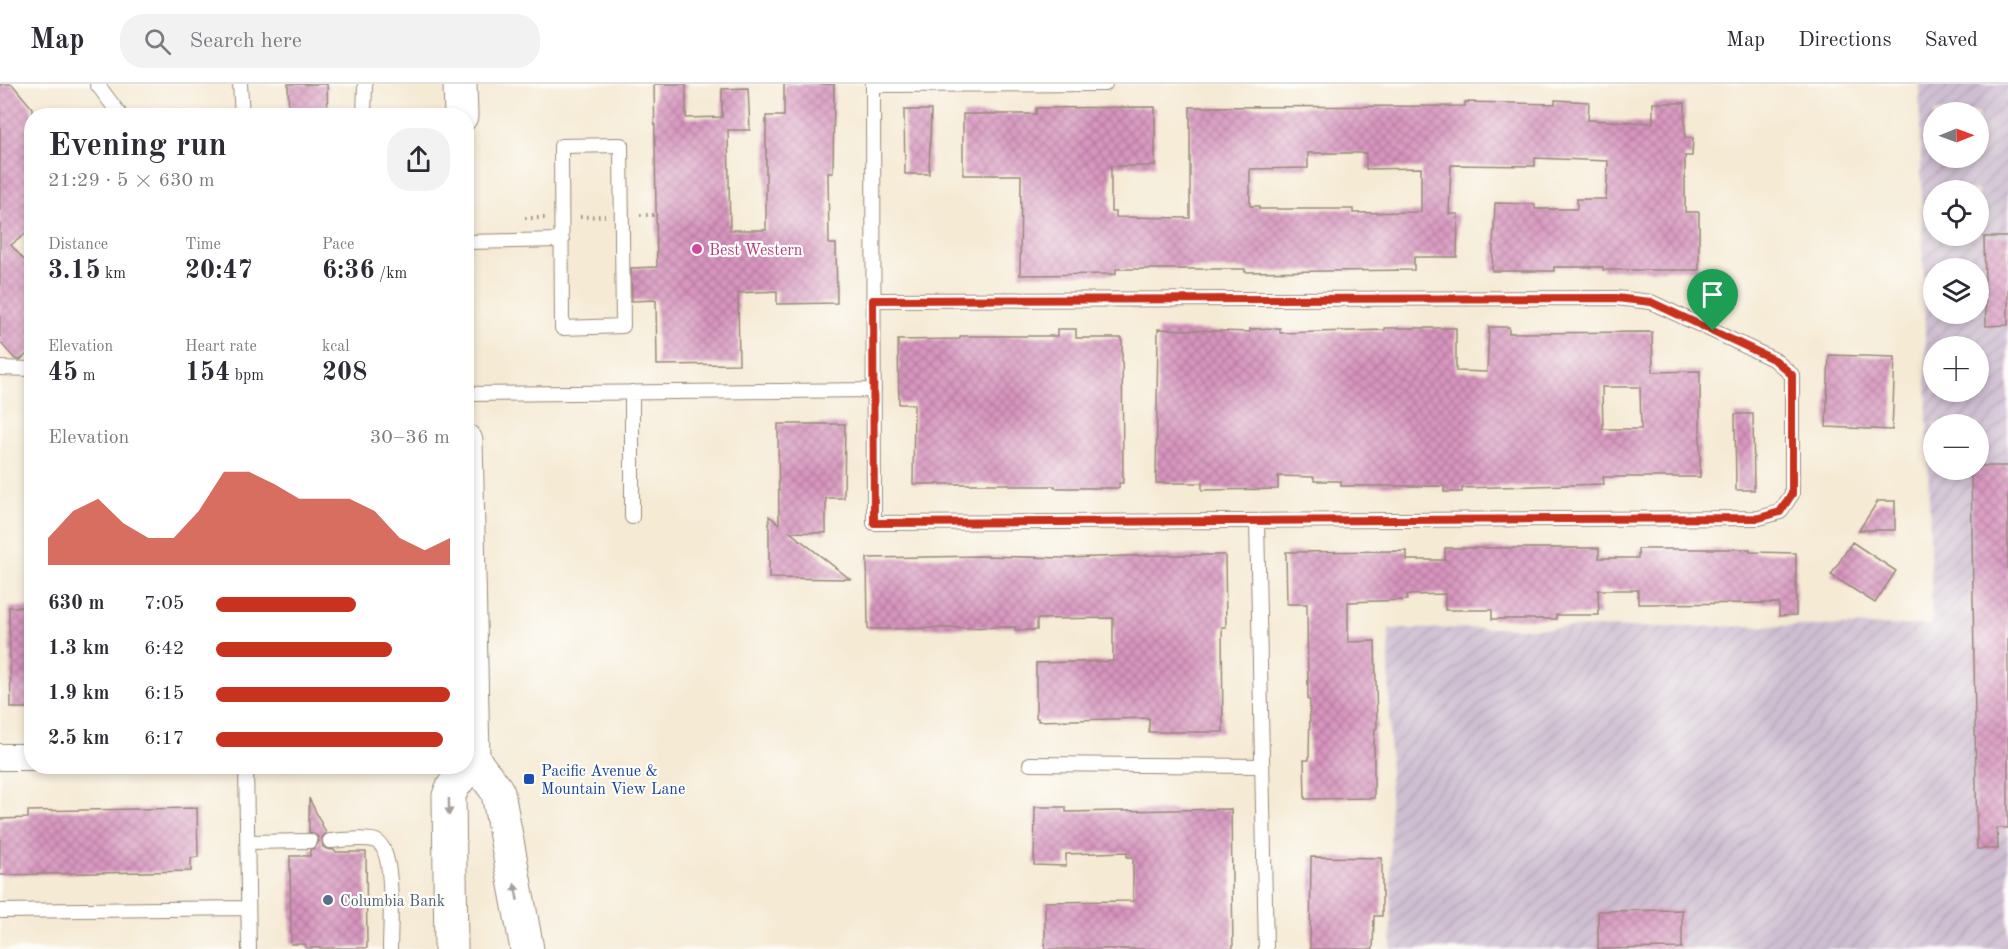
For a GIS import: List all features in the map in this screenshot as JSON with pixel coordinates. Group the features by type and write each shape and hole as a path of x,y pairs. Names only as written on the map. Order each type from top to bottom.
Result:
{"highway":[{"path":"460,84 461,108"},
{"path":"474,762 493,783 498,793 527,949"},
{"path":"451,949 449,796 452,786 463,774"}],"street":[{"path":"0,757 24,757"}],"lane":[{"path":"97,84 116,108"},
{"path":"240,84 242,108"},
{"path":"364,108 365,84"},
{"path":"873,300 1616,298 1651,302 1775,360 1792,375 1792,494 1780,512 1759,518 874,523 873,300 873,85 1105,84"},
{"path":"621,145 621,216 623,326 562,328 561,146 621,145"},
{"path":"474,243 562,240"},
{"path":"0,368 24,369"},
{"path":"474,394 874,390"},
{"path":"632,392 632,517"},
{"path":"1257,521 1266,949"},
{"path":"1030,764 1262,766"},
{"path":"246,774 249,949"},
{"path":"330,841 371,840 378,842 385,849 389,874 390,949"},
{"path":"248,842 310,841"},
{"path":"0,911 248,908"}],"path":[{"path":"525,218 656,215"}],"shaded area":[{"path":"1919,84 2008,84 2008,949 1391,949 1389,629 1932,625 1929,480 1989,480 1989,414 1927,414 1927,402 1989,402 1989,336 1925,336 1925,324 1989,324 1989,258 1923,258"}],"building":[{"path":"0,84 12,84 32,108 24,108 24,235 11,245 24,260 24,357 20,360 15,359 0,342"},
{"path":"288,84 327,84 328,108 289,108"},
{"path":"654,84 686,84 686,118 722,117 722,89 748,88 750,130 728,130 730,230 766,230 766,116 784,116 784,84 834,84 833,173 828,173 829,244 836,244 837,303 777,304 777,291 738,293 739,364 657,365 656,300 632,301 631,268 657,267"},
{"path":"1555,100 1589,102 1588,120 1653,123 1653,103 1685,103 1685,138 1693,138 1692,156 1685,156 1685,212 1699,212 1699,270 1603,270 1603,267 1554,267 1554,271 1492,271 1495,203 1535,204 1535,209 1577,209 1577,199 1606,199 1608,161 1535,158 1535,166 1451,165 1449,214 1458,214 1457,257 1414,257 1414,270 1245,272 1245,269 1116,269 1116,274 1020,275 1021,175 963,175 963,114 1036,114 1036,108 1155,107 1155,166 1111,166 1111,212 1116,212 1116,217 1190,218 1190,107 1465,106 1465,102 1555,104","holes":["1308,153 1366,153 1366,169 1421,168 1421,212 1353,213 1353,209 1259,209 1259,206 1250,206 1250,169 1308,168"]},
{"path":"904,110 931,110 929,174 905,174"},
{"path":"1989,237 2008,237 2008,325 1986,326 1989,324 1989,258 1984,258 1984,246 1989,246"},
{"path":"1489,327 1509,327 1509,333 1652,332 1653,372 1700,371 1700,477 1603,477 1604,484 1462,488 1462,492 1444,492 1444,486 1341,486 1341,481 1314,481 1314,477 1278,476 1278,489 1202,490 1202,483 1156,483 1158,329 1250,332 1250,329 1280,328 1280,333 1385,330 1385,328 1456,328 1456,371 1487,372","holes":["1602,387 1640,387 1641,429 1603,429"]},
{"path":"1057,329 1076,329 1076,338 1122,338 1123,483 1119,483 1119,488 1055,488 1055,486 1009,486 1009,484 913,484 914,404 899,404 898,340 960,339 960,336 1057,336"},
{"path":"1829,355 1895,357 1892,430 1826,427"},
{"path":"1735,414 1753,414 1754,490 1736,490"},
{"path":"778,424 845,424 844,498 826,498 826,533 790,532 850,579 769,578 769,516 779,524"},
{"path":"1989,466 2008,466 2008,828 1997,828 1998,849 1977,849 1971,480 1989,480"},
{"path":"1878,501 1895,501 1895,530 1859,530"},
{"path":"1852,542 1896,571 1875,603 1831,575"},
{"path":"1445,548 1599,548 1599,558 1638,558 1638,549 1750,549 1750,552 1796,553 1796,615 1779,616 1779,603 1638,604 1638,590 1598,590 1599,615 1556,615 1556,619 1492,619 1492,610 1445,610 1445,594 1407,595 1407,600 1348,602 1348,642 1375,641 1377,728 1374,741 1374,798 1305,799 1304,760 1309,760 1310,700 1308,700 1307,604 1287,604 1286,552 1407,551 1407,560 1445,560"},
{"path":"1225,555 1226,627 1222,627 1223,732 1149,732 1149,718 1038,721 1036,718 1036,663 1113,661 1113,618 1037,619 1037,630 1015,630 1016,627 868,629 867,558 984,556 1064,558"},
{"path":"9,607 24,607 24,708 11,708"},
{"name":"Columbia Bank","path":"309,798 326,833 322,838 323,847 336,852 366,852 367,948 306,948 305,944 291,944 290,856 310,856 310,850 315,848 319,841 317,836 309,832"},
{"path":"1035,807 1066,807 1066,812 1231,809 1233,949 1045,949 1045,902 1133,901 1133,857 1127,857 1127,852 1066,854 1066,866 1034,865"},
{"path":"197,808 198,857 191,858 191,871 0,875 0,819 28,818 28,811"},
{"path":"1311,857 1382,858 1382,916 1374,916 1373,949 1310,949"},
{"path":"1682,910 1682,948 1598,949 1598,911"}],"place":[{"name":"Best Western","path":"697,249"},
{"name":"Pacific Avenue & Mountain View Lane","path":"529,779"},
{"name":"Columbia Bank","path":"328,900"}],"route":[{"path":"1616,298 1651,302 1713,331 1775,360 1792,375 1792,494 1780,512 1759,518 874,523 873,300 1616,298"}]}
